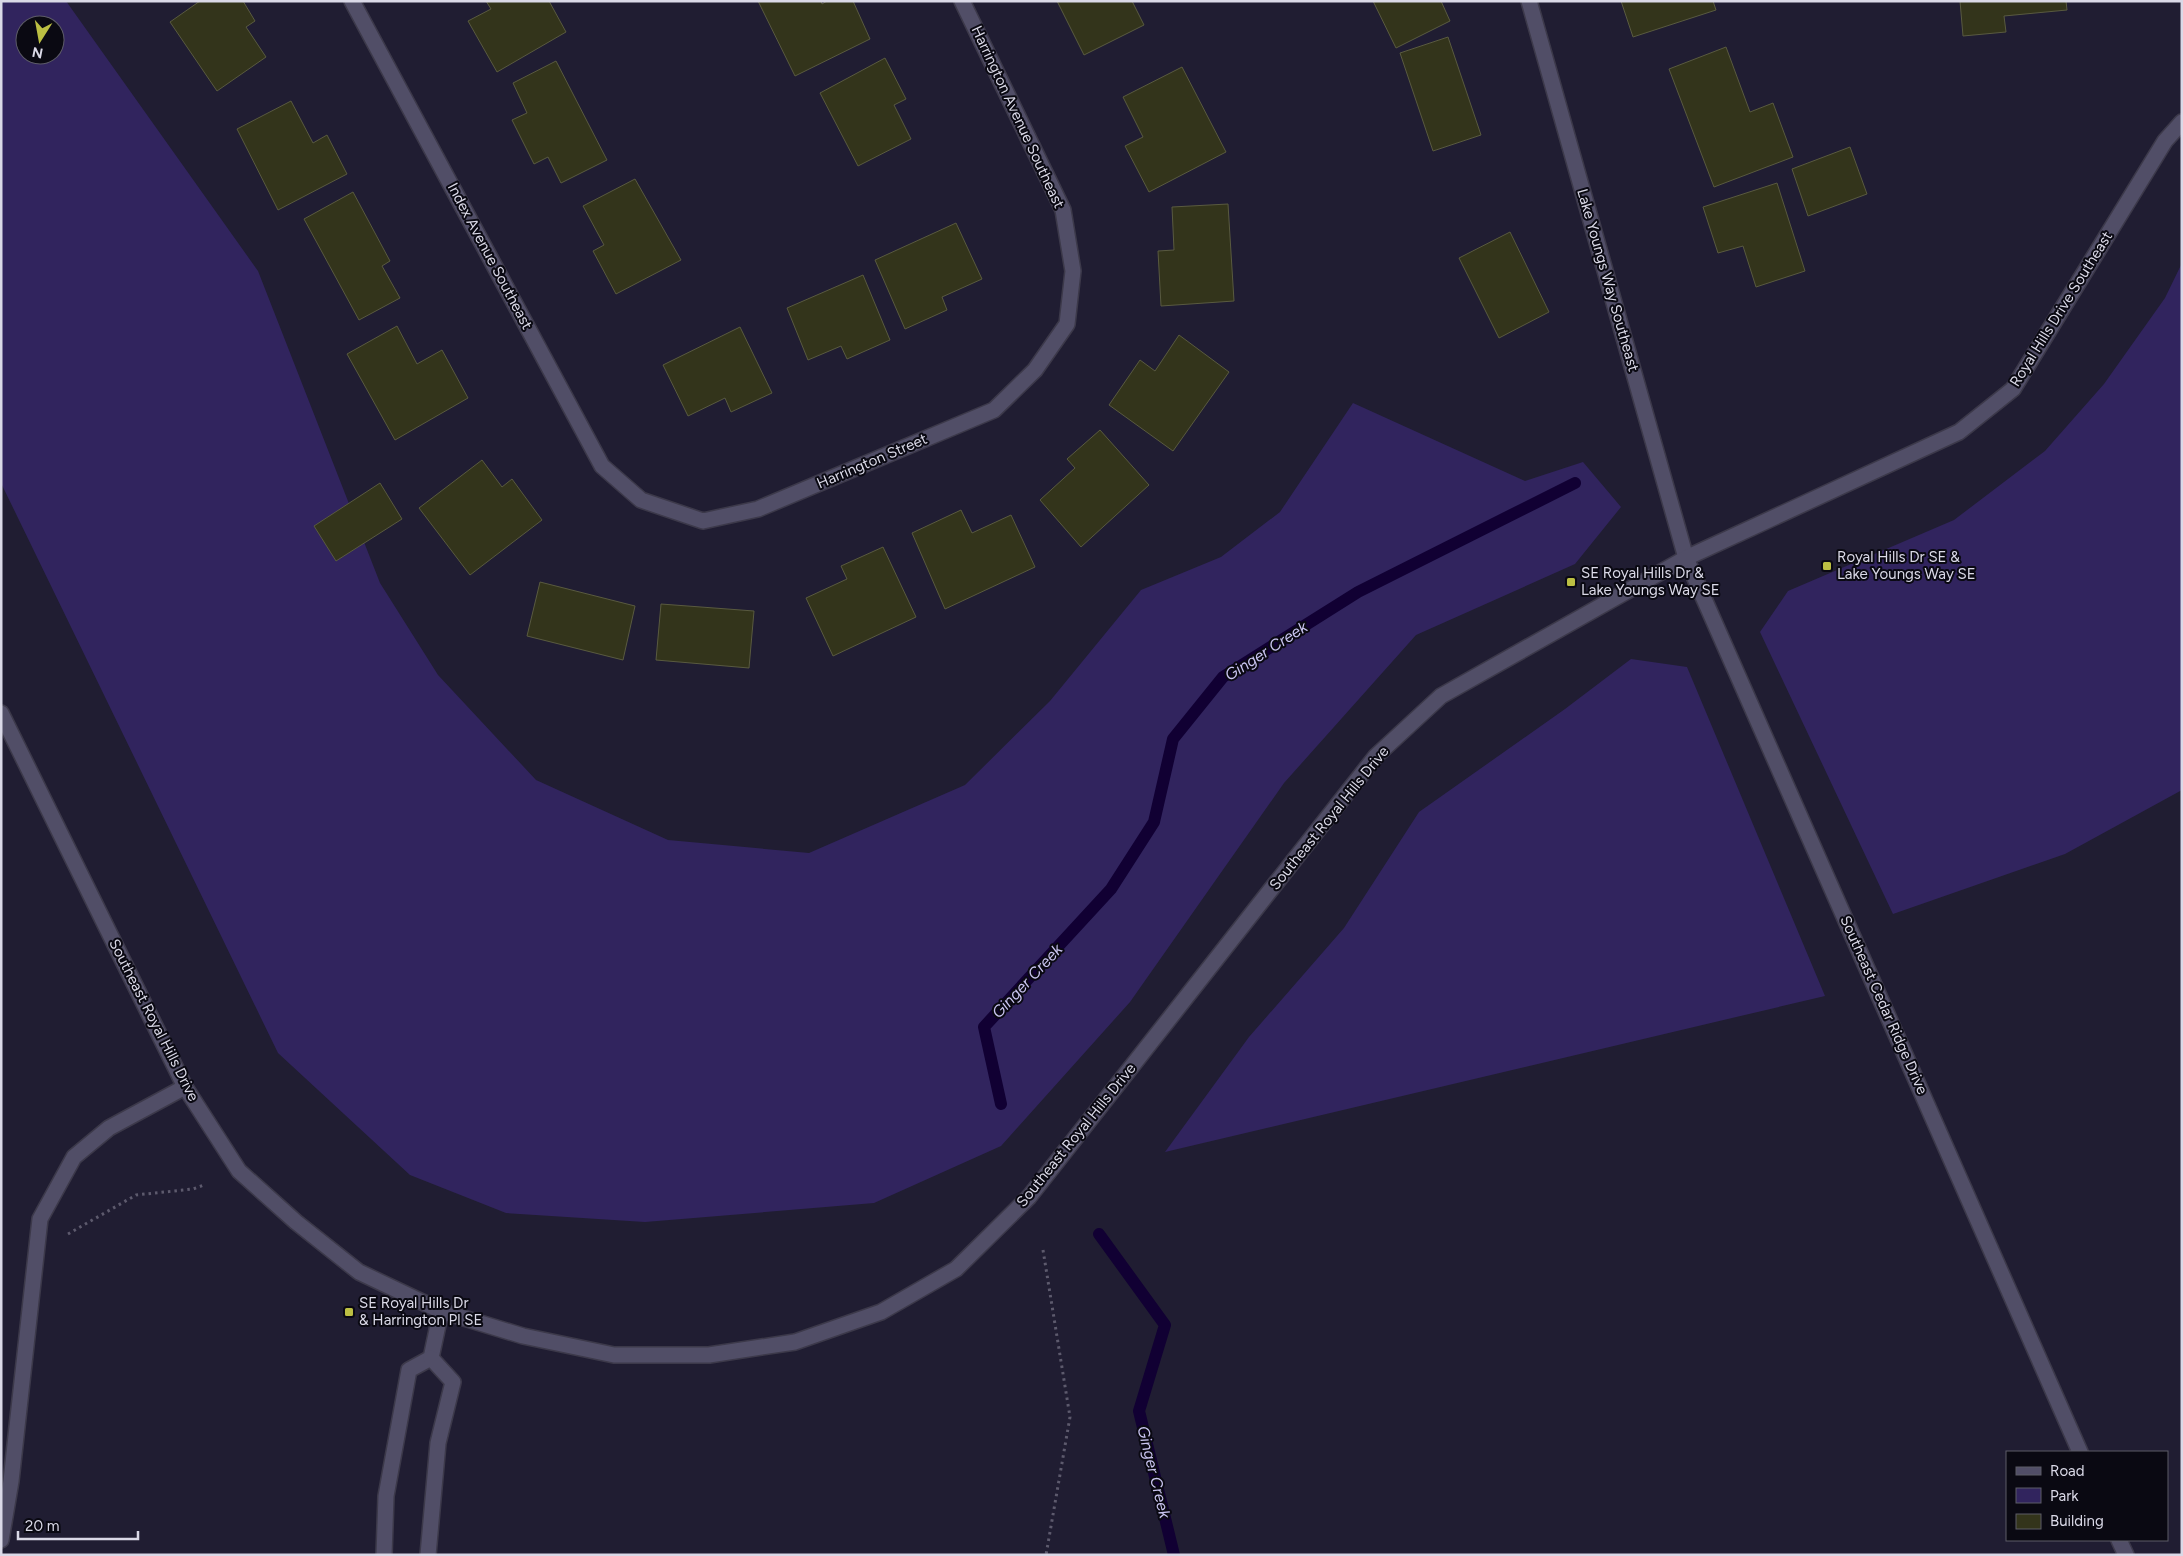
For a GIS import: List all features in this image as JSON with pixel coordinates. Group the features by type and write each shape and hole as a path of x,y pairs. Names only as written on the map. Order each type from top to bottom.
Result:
{"street":[{"name":"Index Avenue Southeast","path":"352,1 602,466 641,500"},
{"name":"Harrington Avenue Southeast","path":"962,1 1063,210 1073,271 1066,324"},
{"name":"Lake Youngs Way Southeast","path":"1529,1 1686,558"},
{"name":"Royal Hills Drive Southeast","path":"1686,558 1958,432 2013,389 2165,142 2182,122"},
{"name":"Harrington Street","path":"641,500 703,521 758,508 994,410 1035,370 1066,324"},
{"name":"Southeast Royal Hills Drive","path":"1,713 185,1087 239,1170 296,1222 359,1272 441,1311 523,1336 614,1355 709,1355 795,1342 881,1312 956,1269 1029,1197 1376,756 1441,696 1686,558"},
{"name":"Southeast Cedar Ridge Drive","path":"1686,558 2080,1451"},
{"path":"1,1540 11,1481 40,1219 74,1157 109,1128 185,1087"},
{"path":"384,1555 386,1496 409,1370 431,1358 441,1311"},
{"path":"428,1555 438,1443 453,1382 431,1358"},
{"path":"2119,1541 2126,1555"}],"path":[{"path":"37,1251 136,1195 193,1189 204,1185"},
{"path":"1043,1250 1070,1417 1046,1555"}],"green space":[{"path":"1,1 66,1 258,271 380,583 438,675 536,780 668,840 809,853 965,785 1050,701 1141,590 1221,557 1280,512 1353,403 1525,481 1583,462 1621,507 1575,564 1416,635 1284,783 1130,1002 1001,1146 874,1203 645,1222 506,1213 410,1175 278,1053 1,483"},
{"path":"2182,263 2182,790 2065,854 1893,914 1760,632 1788,591 1954,520 2045,451 2104,384 2165,298"},
{"path":"1631,659 1687,667 1825,996 1165,1152 1249,1037 1344,928 1419,812 1565,709"}],"building":[{"path":"200,1 243,1 255,21 246,27 266,57 217,91 170,22"},
{"path":"486,1 549,1 566,32 497,72 468,21 491,9"},
{"path":"758,1 821,1 822,4 827,1 853,1 870,39 795,76"},
{"path":"1057,1 1132,1 1144,25 1084,55"},
{"path":"1373,1 1441,1 1450,21 1396,48"},
{"path":"1621,1 1713,1 1716,10 1633,37"},
{"path":"1960,1 2066,1 2067,10 2004,16 2006,32 1963,36"},
{"path":"1448,37 1481,135 1433,151 1400,53"},
{"path":"1726,47 1750,112 1773,103 1793,157 1714,187 1669,69"},
{"path":"885,58 906,99 894,105 911,139 858,166 820,93"},
{"path":"556,61 607,160 561,183 548,157 534,164 512,120 527,113 513,83"},
{"path":"1182,67 1226,152 1149,192 1125,146 1143,137 1123,97"},
{"path":"291,101 313,143 327,135 347,174 278,210 237,129"},
{"path":"1850,147 1867,194 1808,216 1792,169"},
{"path":"635,179 681,260 616,294 593,251 604,245 583,206"},
{"path":"1777,183 1805,271 1756,287 1743,246 1718,253 1703,207"},
{"path":"353,192 390,261 382,266 400,298 359,320 304,219"},
{"path":"1228,204 1234,301 1161,306 1158,251 1174,250 1172,207"},
{"path":"956,223 982,279 942,297 947,310 905,329 875,260"},
{"path":"1510,232 1549,312 1499,338 1459,258"},
{"path":"863,275 890,340 847,359 841,346 808,360 787,308"},
{"path":"397,326 417,364 442,350 468,398 395,440 347,354"},
{"path":"740,327 772,393 731,412 725,398 688,416 663,365"},
{"path":"1179,335 1229,372 1173,451 1109,405 1140,360 1155,371"},
{"path":"1100,430 1149,485 1081,547 1040,500 1075,468 1067,459"},
{"path":"482,460 502,487 512,479 542,520 470,575 419,508"},
{"path":"380,483 402,519 336,561 314,526"},
{"path":"961,510 972,533 1011,515 1035,567 945,609 912,533"},
{"path":"883,547 916,617 833,656 806,598 847,579 841,566"},
{"path":"540,582 635,606 623,660 527,636"},
{"path":"661,604 754,611 749,668 656,660"}],"waterway":[{"name":"Ginger Creek","path":"1001,1104 984,1027 1111,889 1154,822 1173,739 1223,677 1358,592 1575,483"},
{"name":"Ginger Creek","path":"1099,1234 1165,1325 1139,1411 1174,1555"}],"place":[{"name":"Royal Hills Dr SE & Lake Youngs Way SE","path":"1827,566"},
{"name":"SE Royal Hills Dr & Lake Youngs Way SE","path":"1571,582"},
{"name":"SE Royal Hills Dr & Harrington Pl SE","path":"349,1312"}]}
